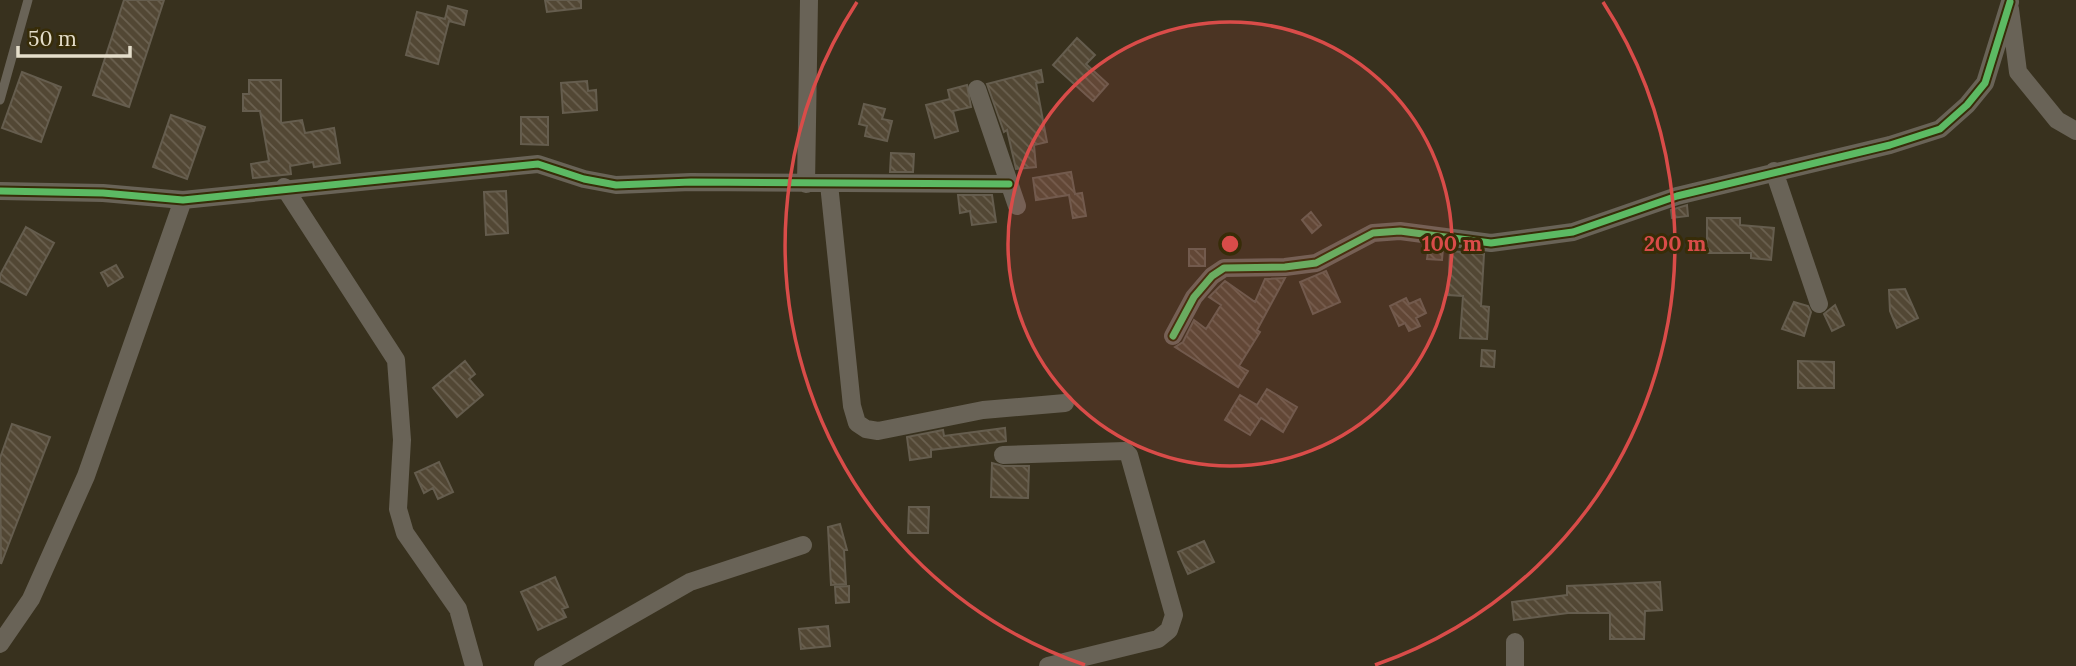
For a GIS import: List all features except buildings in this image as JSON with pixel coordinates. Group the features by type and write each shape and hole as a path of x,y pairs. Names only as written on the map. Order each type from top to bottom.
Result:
{"street":[{"path":"806,184 809,0"},
{"path":"2009,1 2018,72 2057,120 2076,131"},
{"path":"1173,336 1194,297 1212,276 1224,268 1286,267 1316,263 1373,233 1400,231 1491,243 1573,232 1677,196 1890,145 1940,129 1967,105 1985,83 2009,1"},
{"path":"976,89 1017,206"},
{"path":"0,191 103,193 183,200 284,187 538,164 584,179 616,185 1009,184"},
{"path":"1774,171 1819,304"},
{"path":"829,184 852,406 857,424 878,431 983,410 1065,403"},
{"path":"284,187 384,336 396,360 402,440 398,509 405,533 458,609 474,666"},
{"path":"0,644 31,599 86,476 183,200"},
{"path":"1003,455 1125,451 1129,455 1174,615 1169,630 1158,639 1048,666"},
{"path":"543,666 690,582 803,545"},
{"path":"1515,642 1515,666"}],"lane":[{"path":"0,100 28,0"}],"cycle path":[{"path":"1173,336 1194,297 1212,276 1224,268 1285,267 1316,263 1373,233 1400,231 1491,243 1573,232 1677,196 1890,145 1940,129 1967,105 1985,83 2010,2"},
{"path":"0,191 103,193 183,200 538,164 584,179 616,185 691,182 1009,184"}]}
